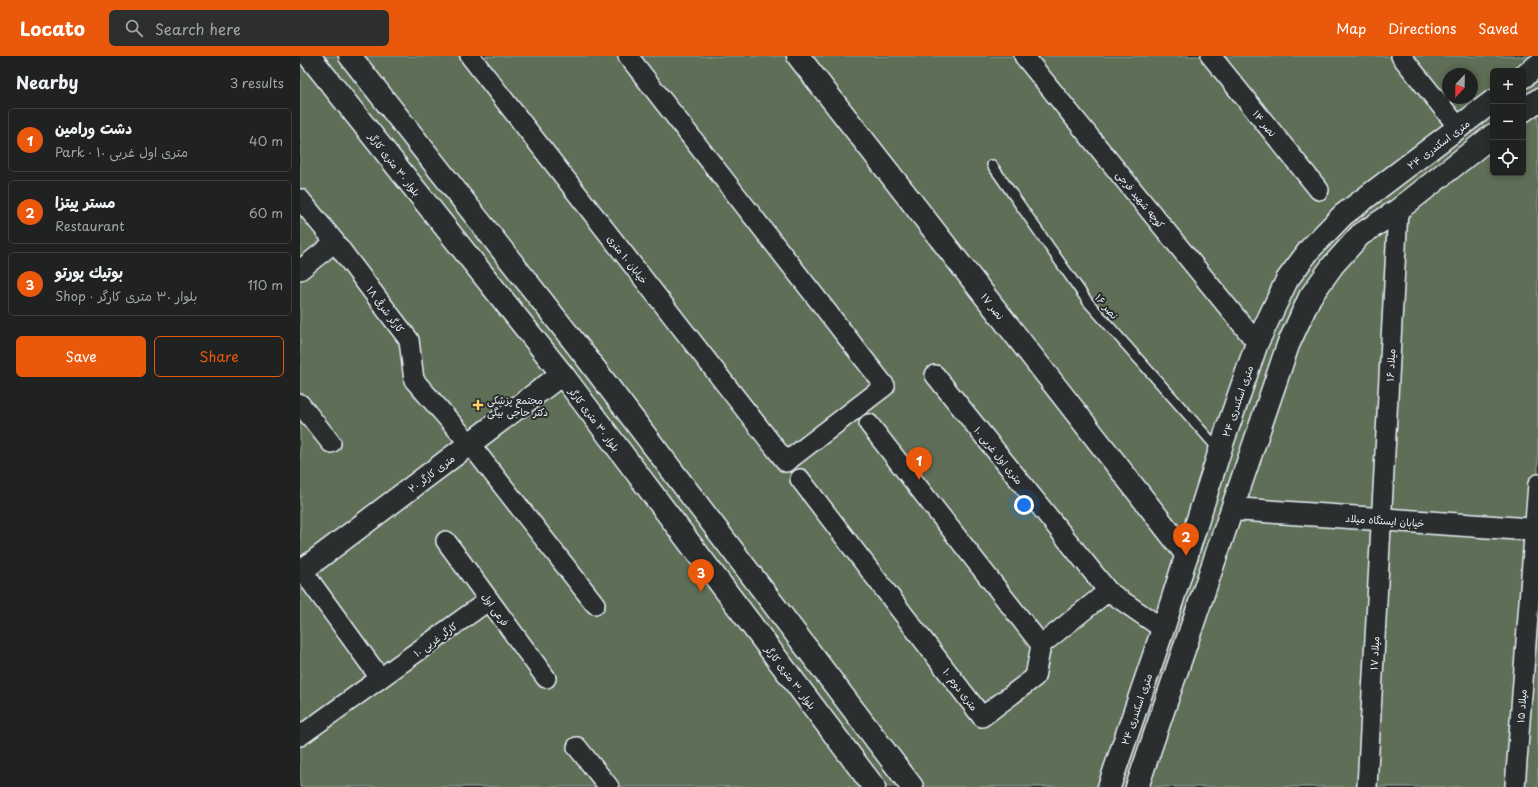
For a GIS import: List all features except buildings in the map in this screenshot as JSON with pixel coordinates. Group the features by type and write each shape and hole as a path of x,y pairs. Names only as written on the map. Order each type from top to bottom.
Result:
{"main road":[{"name":"بلوار ۳۰ متری کارگر","path":"309,56 562,374 874,787"},
{"path":"350,56 586,357 912,787"},
{"name":"نصر ۱۷","path":"798,56 1187,555"},
{"path":"1526,75 1538,65"},
{"path":"1526,109 1538,100"},
{"name":"۲۴ متری اسکندری","path":"1109,787 1163,629 1221,447 1257,343 1287,280 1310,249 1343,215 1490,103"},
{"path":"1137,787 1288,345 1310,297 1333,265 1360,235 1398,210 1490,137"},
{"name":"۲۰ متری کارگر","path":"301,571 586,357"},
{"path":"1221,447 1252,453"},
{"name":"خیابان ایستگاه میلاد","path":"1233,509 1537,530"}],"street":[{"name":"خیابان ۱۰ متری","path":"470,56 786,462 885,386 628,56"},
{"name":"کوچه شهید فرجی","path":"1024,56 1257,343"},
{"name":"نصر ۱۴","path":"1211,56 1319,190"},
{"path":"1401,56 1459,128"},
{"name":"کارگر شرقی ۱۸","path":"300,199 335,242 409,340 414,380 470,444 595,604"},
{"name":"میلاد ۱۶","path":"1382,520 1398,210"},
{"path":"300,270 335,242"},
{"name":"۱۰ متری اول غربی","path":"935,375 1108,591"},
{"path":"300,404 331,443"},
{"path":"869,424 1041,645 1108,591 1163,629"},
{"name":"۱۰ متری دوم","path":"800,479 982,717 1035,678 1041,645"},
{"name":"میلاد ۱۵","path":"1515,787 1537,530 1538,484"},
{"name":"میلاد ۱۷","path":"1367,787 1382,520"},
{"name":"فرعی اول","path":"446,541 546,678"},
{"path":"301,571 380,678"},
{"name":"کارگر غربی ۱۰","path":"300,736 489,600"},
{"path":"577,747 609,787"}],"lane":[{"name":"نصر ۱۶","path":"992,165 1088,302 1221,447"}],"green space":[{"path":"300,56 1538,56 1538,787 300,787"}],"place":[{"name":"مجتمع پزشکی دکتر حاجی بیگی","path":"478,405"},
{"name":"دشت ورامین","path":"919,480"},
{"name":"مستر پیتزا","path":"1186,556"},
{"name":"بوتيك پورتو","path":"701,592"}]}
